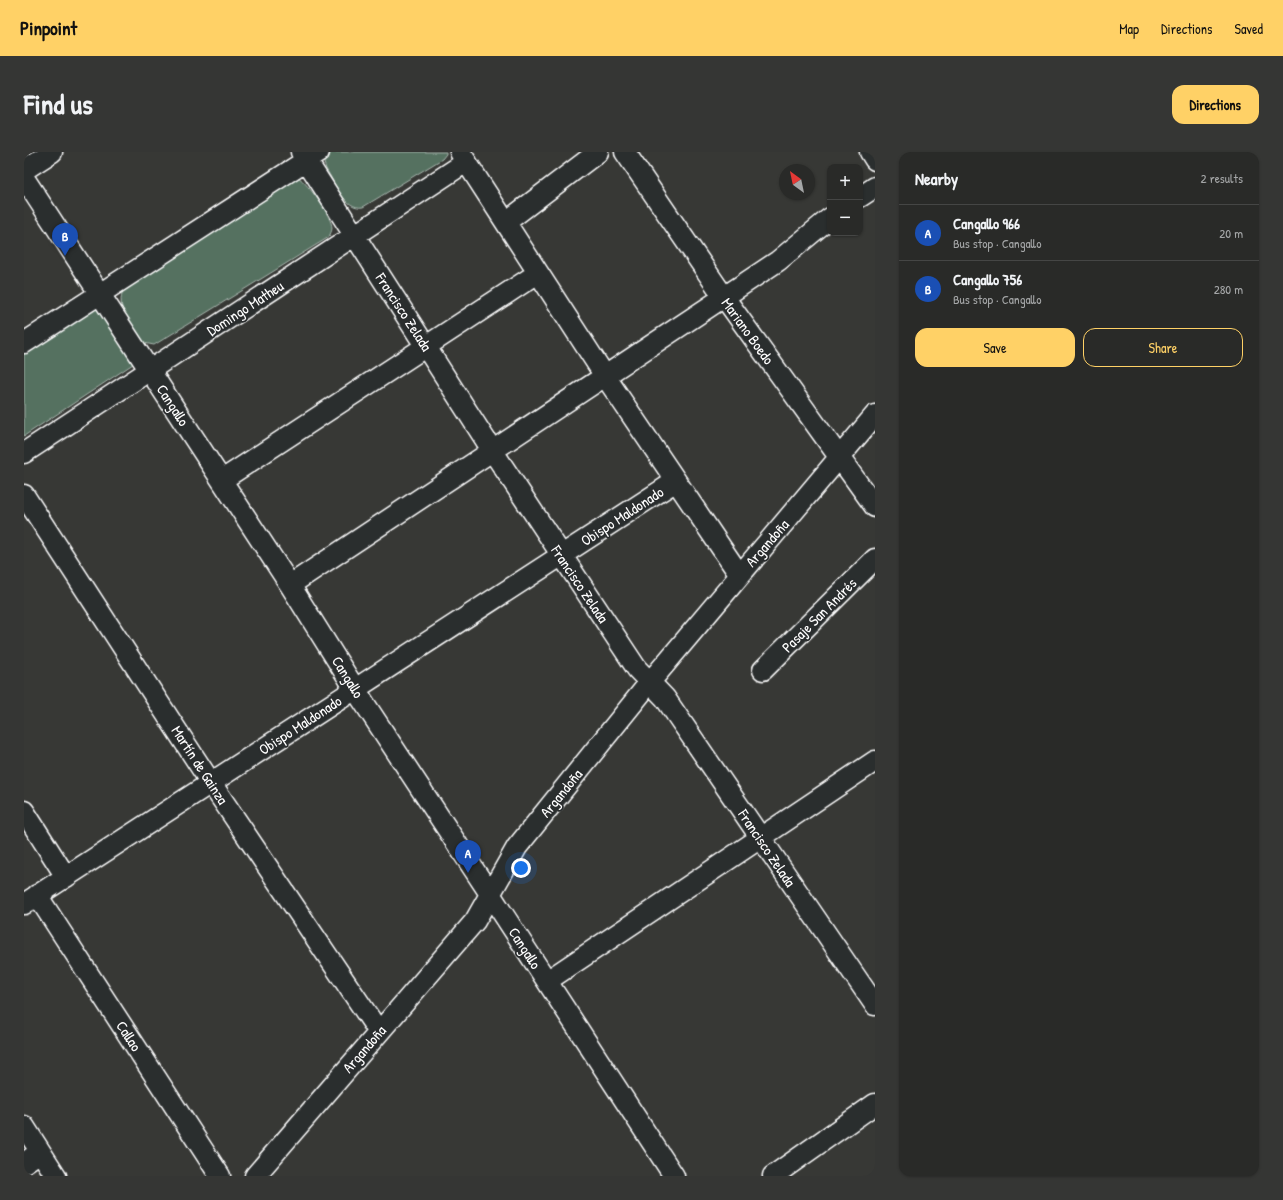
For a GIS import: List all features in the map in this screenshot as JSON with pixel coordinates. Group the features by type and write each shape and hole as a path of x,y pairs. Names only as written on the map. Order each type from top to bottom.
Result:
{"street":[{"path":"24,170 52,152"},
{"path":"506,222 598,152"},
{"name":"Mariano Boedo","path":"625,152 724,297 875,507"},
{"path":"870,152 875,160"},
{"path":"24,343 309,155"},
{"name":"Francisco Zelada","path":"309,155 354,236 561,556 637,669 665,698 875,1005"},
{"path":"463,157 605,376 739,574"},
{"name":"Domingo Matheu","path":"24,453 354,236 463,157"},
{"name":"Cangallo","path":"24,178 222,480 355,689 674,1176"},
{"path":"863,195 875,187"},
{"path":"290,585 724,297 778,260 827,220"},
{"path":"222,480 538,273"},
{"name":"Argandoña","path":"255,1176 475,921 517,847 739,574 840,458 875,415"},
{"name":"Obispo Maldonado","path":"31,900 676,481"},
{"name":"Martín de Gainza","path":"24,496 211,783 379,1032"},
{"name":"Pasaje San Andrés","path":"763,670 875,560"},
{"path":"547,981 875,761"},
{"path":"24,811 66,877"},
{"name":"Callao","path":"31,900 220,1176"},
{"path":"773,1176 875,1104"},
{"path":"24,1126 56,1176"},
{"path":"24,1163 40,1152"}],"green space":[{"path":"331,152 446,152 446,154 442,159 363,207 357,207 346,200 341,194 326,169 324,163 328,154"},
{"path":"298,177 313,193 324,208 332,228 329,237 154,345 144,343 129,321 122,307 121,299 127,283"},
{"path":"96,307 132,357 133,364 24,436 24,349"}],"place":[{"name":"Cangallo 756","path":"65,256"},
{"name":"Cangallo 966","path":"468,873"}]}
